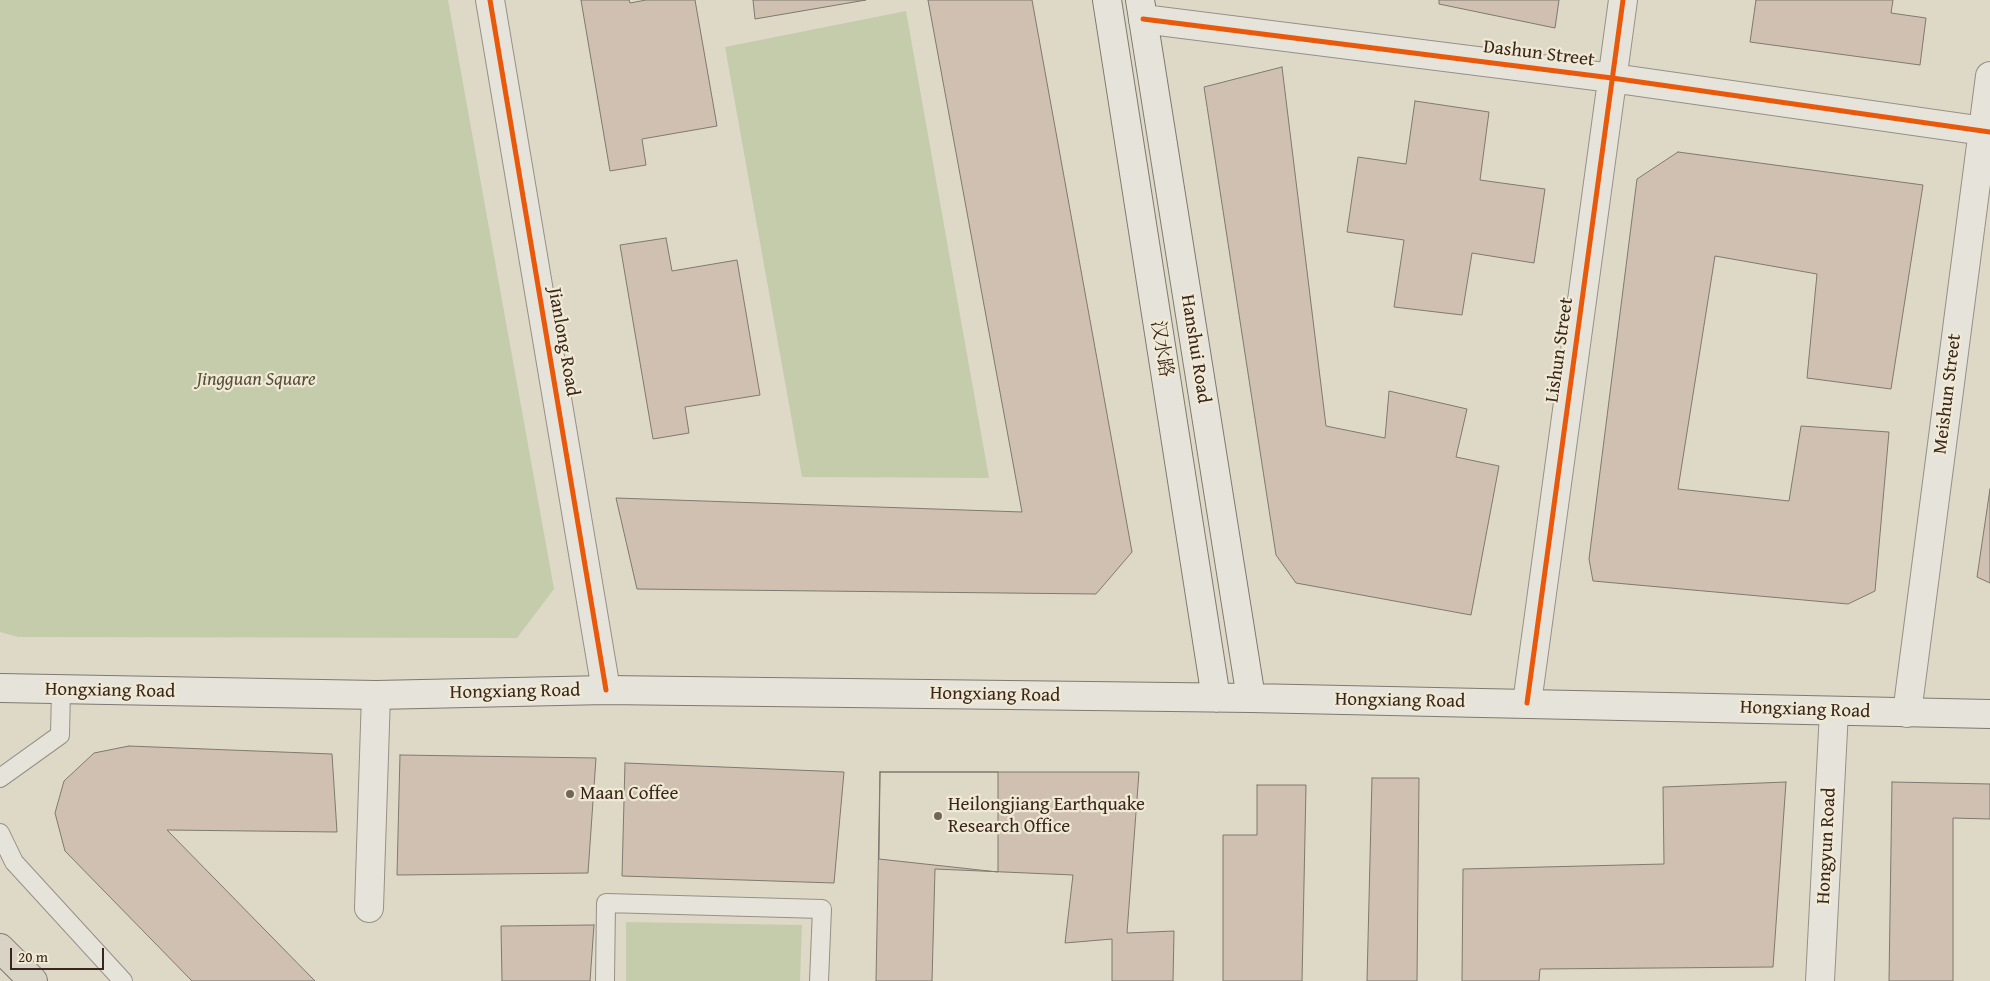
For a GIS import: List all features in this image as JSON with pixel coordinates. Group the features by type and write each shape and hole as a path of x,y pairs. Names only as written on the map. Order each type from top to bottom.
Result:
{"main road":[{"name":"Jianlong Road","path":"490,0 606,690"},
{"name":"汉水路","path":"1107,0 1216,698"},
{"name":"Lishun Street","path":"1527,703 1623,0"},
{"name":"Dashun Street","path":"1141,10 1986,131"},
{"name":"Hanshui Road","path":"1141,10 1251,698"},
{"name":"Meishun Street","path":"1907,713 1986,131 1990,76"},
{"name":"Hongxiang Road","path":"0,688 376,695 606,690 1251,698 1990,714"},
{"path":"369,908 376,695"},
{"name":"Hongyun Road","path":"1820,981 1834,711"},
{"path":"0,948 33,981"}],"lane":[{"path":"0,778 60,735 61,690"},
{"path":"0,833 14,862 123,981"},
{"path":"605,981 606,902 822,909 819,981"}],"green space":[{"name":"Jingguan Square","path":"0,0 448,0 554,589 517,638 18,637 0,632"},
{"path":"906,11 989,478 802,477 725,47"},
{"path":"626,922 802,925 800,981 626,981"}],"building":[{"path":"581,0 629,0 630,3 646,0 695,0 717,126 642,139 646,165 610,171"},
{"path":"753,0 866,0 755,19"},
{"path":"928,0 1032,0 1132,552 1096,594 637,589 616,498 1022,512"},
{"path":"1439,0 1559,0 1555,28 1439,4"},
{"path":"1756,0 1893,0 1891,13 1926,18 1920,65 1750,42"},
{"path":"1282,67 1326,426 1385,438 1389,391 1467,409 1456,457 1499,466 1471,615 1296,583 1276,555 1204,87"},
{"path":"1415,101 1489,112 1480,180 1545,189 1534,263 1472,253 1462,315 1394,307 1404,240 1347,232 1358,157 1406,164"},
{"path":"1678,152 1923,185 1891,389 1807,378 1817,274 1715,256 1678,489 1789,501 1801,426 1889,432 1875,591 1848,604 1593,581 1589,559 1637,179"},
{"path":"666,238 672,271 737,260 760,395 685,407 689,433 653,439 620,245"},
{"path":"1990,489 1990,583 1977,577"},
{"path":"129,746 332,754 337,832 167,830 315,981 192,981 65,851 55,813 64,781 94,753"},
{"path":"400,755 596,758 588,873 397,875"},
{"path":"625,763 844,772 834,883 622,876"},
{"path":"880,772 1139,772 1127,933 1174,931 1173,981 1112,981 1112,939 1065,943 1073,875 935,869 932,981 876,981"},
{"name":"Heilongjiang Earthquake Research Office","path":"880,772 998,772 998,872 879,859"},
{"path":"1372,778 1419,778 1417,981 1367,981"},
{"path":"1786,782 1773,967 1540,969 1539,981 1462,981 1463,869 1664,864 1663,787"},
{"path":"1892,782 1990,784 1990,819 1953,818 1953,981 1889,981"},
{"path":"1257,785 1306,785 1302,981 1223,981 1223,835 1257,835"},
{"path":"594,925 590,981 502,981 501,926"}],"cycle path":[{"path":"490,0 606,690"},
{"path":"1527,703 1623,0"},
{"path":"1143,19 1612,78 1990,132"}],"place":[{"name":"Maan Coffee","path":"570,794"},
{"name":"Heilongjiang Earthquake Research Office","path":"938,816"}]}
